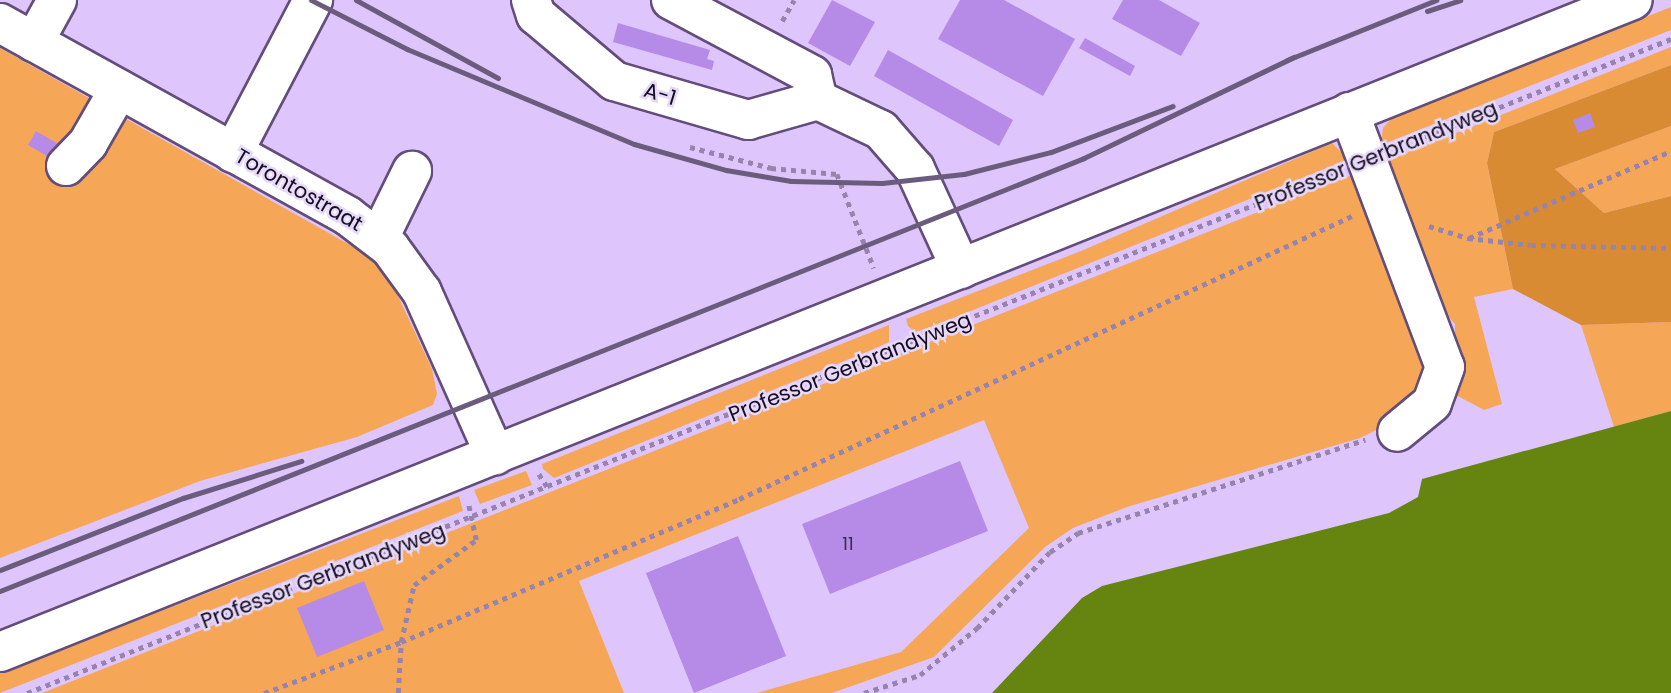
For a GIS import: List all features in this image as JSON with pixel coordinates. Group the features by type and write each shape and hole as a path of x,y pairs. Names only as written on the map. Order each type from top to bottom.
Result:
{"street":[{"path":"34,42 57,0"},
{"path":"233,153 313,0"},
{"name":"A-1","path":"531,0 536,15 614,80 748,120 818,100"},
{"path":"671,0 812,75 818,100 881,130 904,151 961,269"},
{"path":"0,652 1633,0"},
{"name":"Torontostraat","path":"0,23 379,238 401,259 422,292 495,456"},
{"path":"66,166 89,143 119,89"},
{"path":"1349,112 1388,208 1445,366 1432,403 1396,432"},
{"path":"379,238 412,171"}],"path":[{"name":"Professor Gerbrandyweg","path":"27,693 1671,38"},
{"path":"690,147 771,168 837,174 886,298 908,344"},
{"path":"1468,238 1671,151"},
{"path":"264,693 401,642 739,499 1388,208 1468,238 1531,245 1671,248"},
{"path":"864,693 920,675 977,628 1050,552 1078,533 1396,432"},
{"path":"398,693 401,642 414,585 476,540 469,519"}],"shaded area":[{"path":"1671,7 1671,30 1381,145 1383,128 1393,117"},
{"path":"1671,47 1671,65 1494,132 1487,163 1513,289 1474,297 1502,404 1484,410 1454,394 1455,324 1445,313 1386,161"},
{"path":"0,48 366,254 393,285 432,369 437,394 433,405 357,437 200,481 0,558"},
{"path":"1671,65 1671,126 1555,169 1604,213 1671,196 1671,322 1581,325 1513,289 1487,163 1494,132"},
{"path":"1671,126 1671,196 1604,213 1555,169"},
{"path":"1332,143 1349,159 931,327 915,332 908,326 906,319 1081,251"},
{"path":"1357,173 1427,348 1415,397 1395,421 1360,438 1127,507 1073,528 1045,547 934,657 832,693 757,693 901,652 1029,528 984,420 579,581 624,693 42,693"},
{"path":"1671,322 1671,411 1614,427 1581,325"},
{"path":"889,325 889,342 869,351 554,478 543,469 542,464"},
{"path":"1671,411 1671,693 992,693 1082,598 1102,586 1389,513 1418,497 1422,479"},
{"path":"526,471 532,485 480,504 474,490"},
{"path":"459,496 463,511 0,693 0,673"}],"building":[{"path":"832,0 875,22 850,66 808,43"},
{"path":"960,0 1004,0 1075,39 1043,96 938,39"},
{"path":"1123,0 1159,0 1200,23 1181,56 1112,19"},
{"path":"618,23 710,50 707,59 714,61 712,70 613,42"},
{"path":"1085,38 1135,66 1130,76 1079,48"},
{"path":"888,50 1013,120 999,146 874,76"},
{"path":"1590,113 1595,127 1578,133 1573,120"},
{"path":"36,131 67,149 59,163 28,145"},
{"path":"960,461 988,531 830,594 802,524"},
{"path":"738,536 786,656 694,693 646,573"},
{"path":"364,581 384,630 317,657 297,608"}],"railway":[{"path":"311,0 407,49 634,144 726,170 791,181 882,183 964,174 1051,152 1173,106"},
{"path":"356,0 498,78"},
{"path":"1287,60 1436,0"},
{"path":"1427,11 1460,0"},
{"path":"0,591 1084,158 1294,57"},
{"path":"0,570 183,498 301,461"}]}
